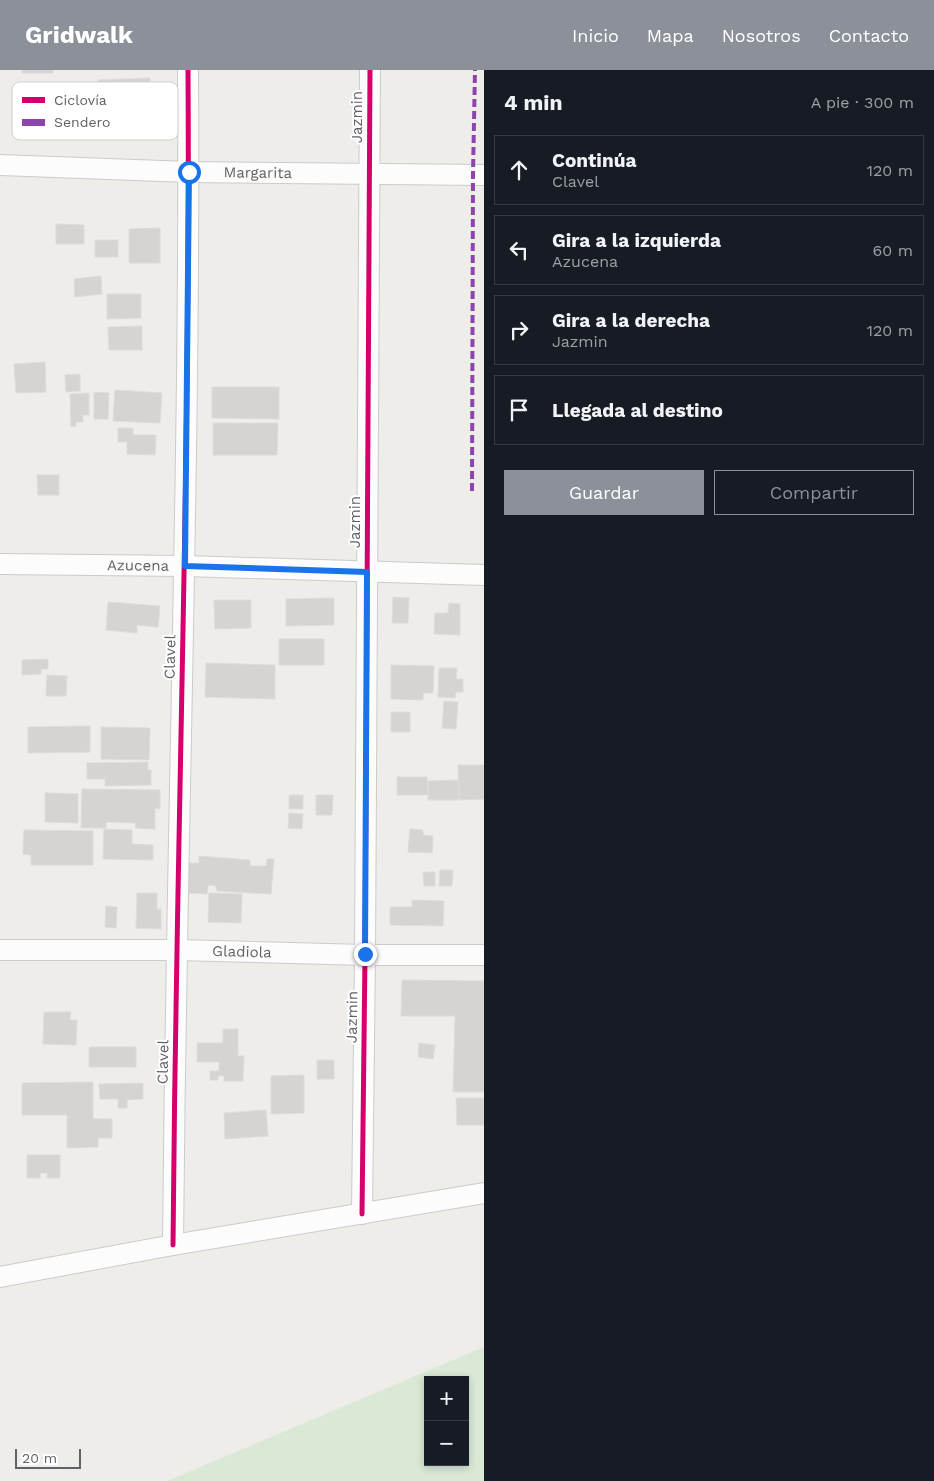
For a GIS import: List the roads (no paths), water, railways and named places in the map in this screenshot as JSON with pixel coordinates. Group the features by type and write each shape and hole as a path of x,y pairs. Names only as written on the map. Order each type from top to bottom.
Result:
{"street":[{"name":"Clavel","path":"173,1245 185,566 189,172 188,70"},
{"name":"Jazmin","path":"362,1214 370,70"},
{"name":"Margarita","path":"0,165 189,172 484,174"},
{"name":"Azucena","path":"0,564 185,566 484,575"},
{"name":"Gladiola","path":"0,950 177,950 484,955"},
{"path":"0,1277 173,1245 484,1193"}]}
